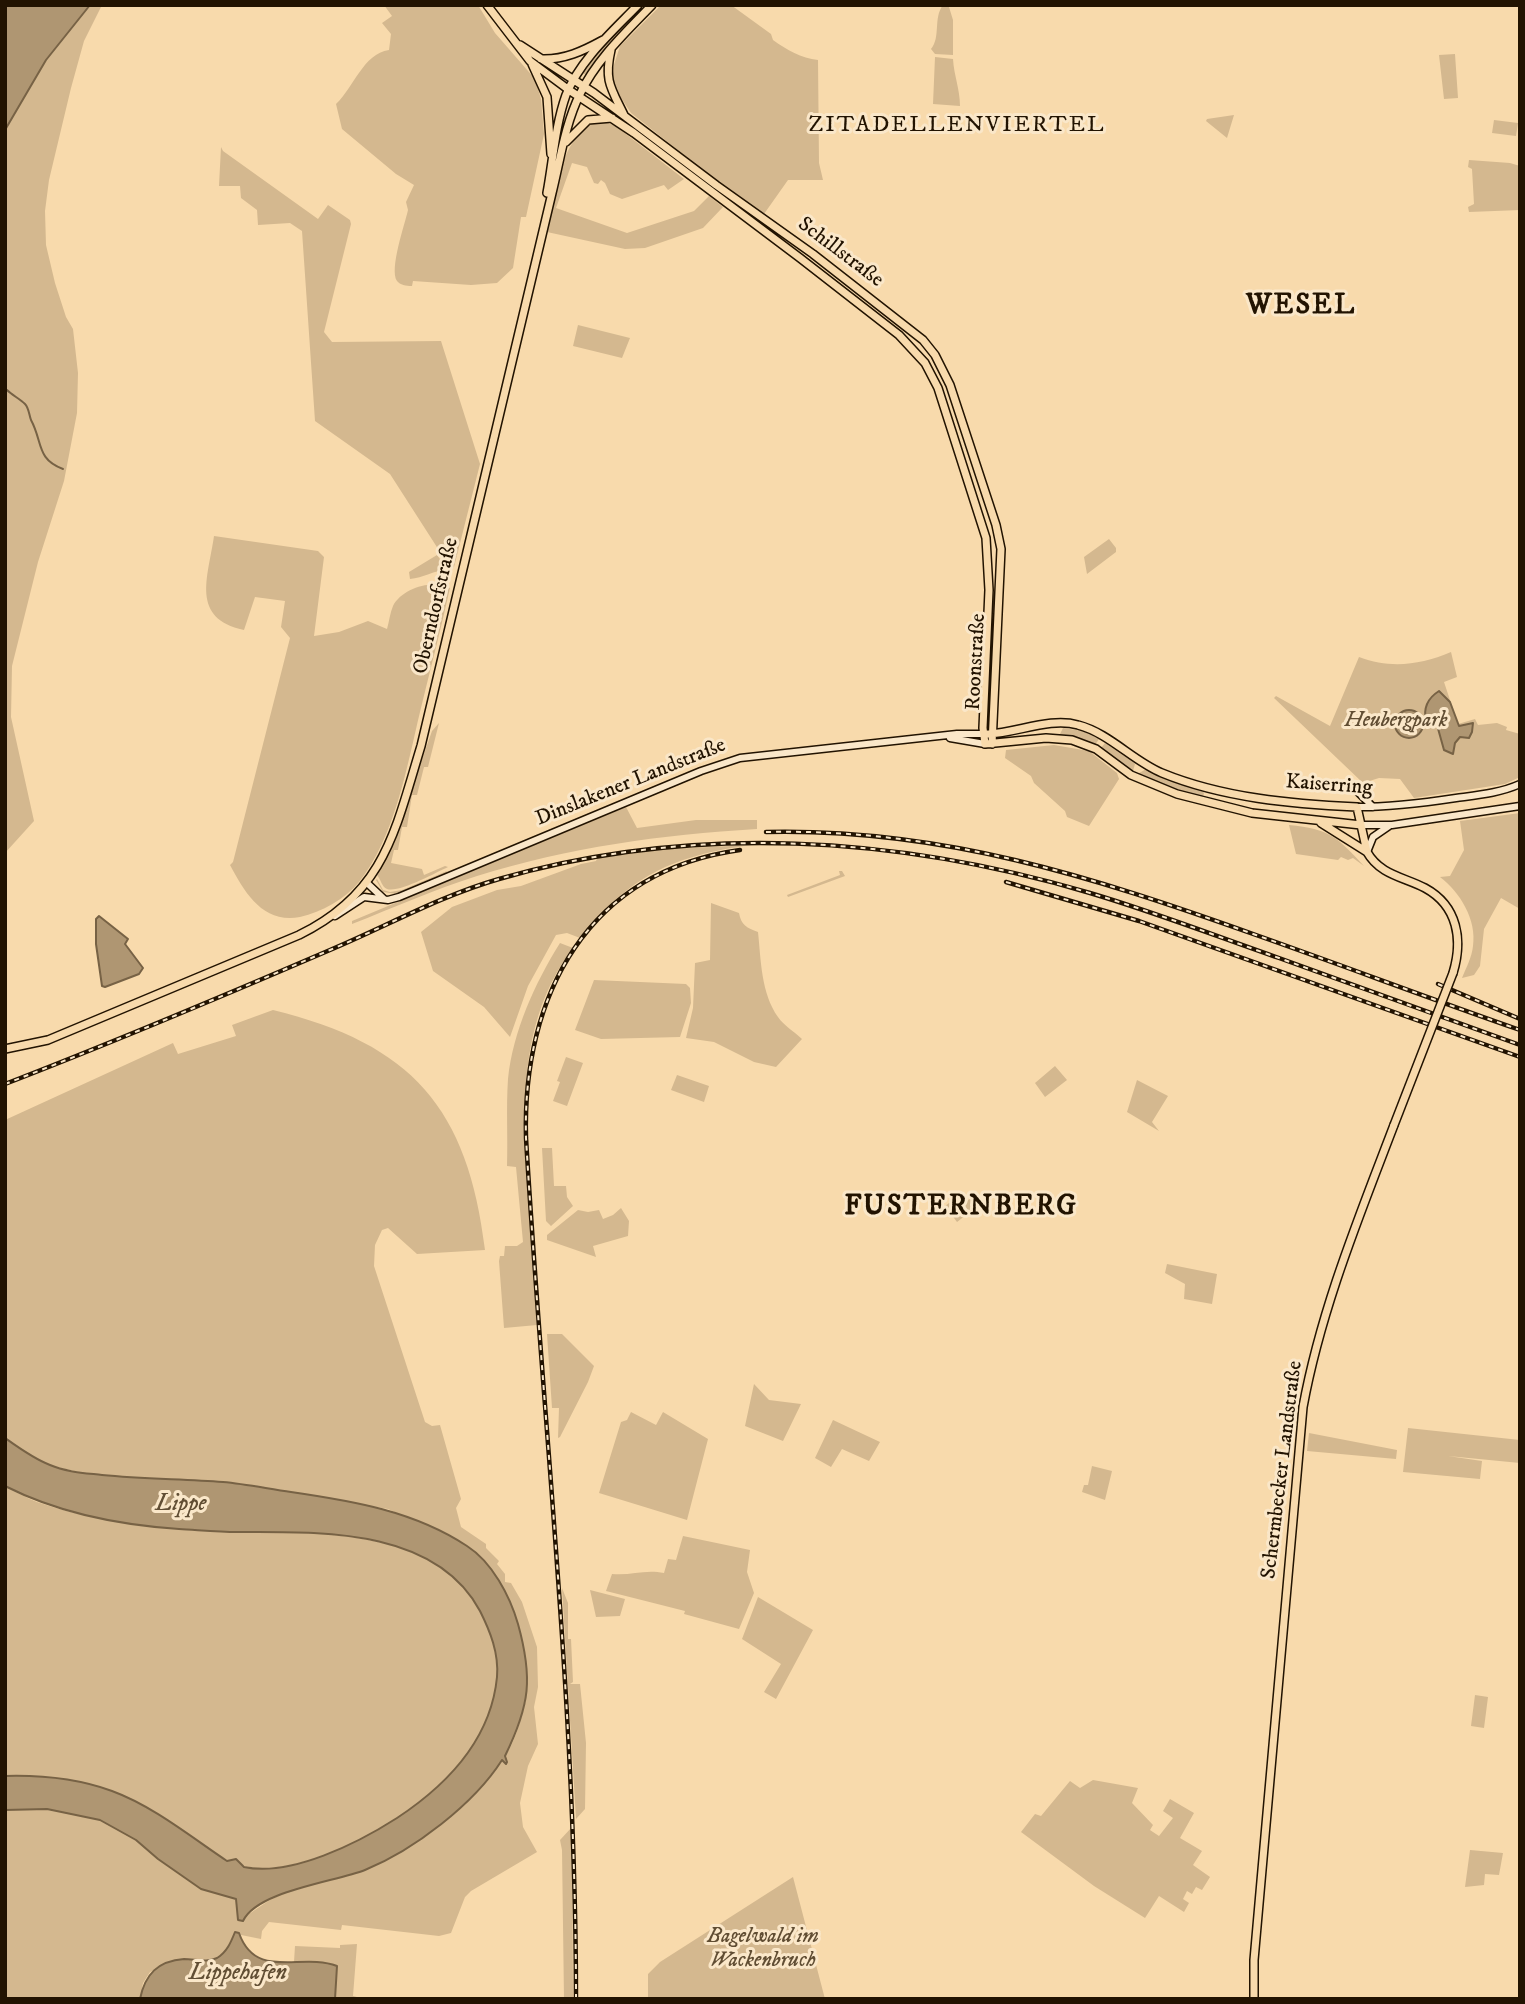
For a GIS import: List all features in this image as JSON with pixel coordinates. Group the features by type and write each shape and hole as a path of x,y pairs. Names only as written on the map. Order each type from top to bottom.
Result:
{"main road":[{"name":"Schillstraße","path":"487,5 530,61 841,275 914,331 930,348 950,384 996,525 1001,549 998,591"},
{"path":"541,59 571,55 606,38 638,5"},
{"name":"Oberndorfstraße","path":"321,924 337,914 367,883 379,864 421,746 533,269 578,96 612,48 652,5"},
{"name":"Oberndorfstraße","path":"533,269 551,163 569,90 574,79 606,38"},
{"name":"Schillstraße","path":"516,43 574,79 624,116 899,335 925,363 932,375 986,538 989,590 988,734"},
{"path":"612,48 608,82 624,116"},
{"path":"530,61 547,97 551,163"},
{"path":"564,145 588,120 598,117 612,118"},
{"path":"834,285 841,275"},
{"path":"989,590 998,591"},
{"name":"Roonstraße","path":"988,734 998,591"},
{"name":"Kaiserring","path":"988,734 1060,723 1079,725 1140,762 1181,779 1255,797 1357,807 1392,807 1502,791 1520,784"},
{"name":"Dinslakener Landstraße","path":"5,1049 48,1040 244,958 321,924 364,897 391,900 410,893 701,771 740,758 957,734 988,734"},
{"path":"988,734 988,744"},
{"name":"Dinslakener Landstraße","path":"944,737 988,744"},
{"name":"Kaiserring","path":"988,744 1046,738 1072,740 1096,749 1131,775 1177,794 1252,813 1321,822 1392,825 1520,806"},
{"path":"1131,775 1140,762"},
{"path":"1351,785 1373,807"},
{"path":"1357,807 1367,852"},
{"name":"Schermbecker Landstraße","path":"1254,1999 1256,1933 1303,1407 1312,1359 1339,1271 1453,973 1459,950 1455,922 1447,908 1424,887 1384,870 1370,859 1367,852 1321,822"},
{"path":"1367,852 1373,836 1392,825"},
{"path":"367,883 384,899"}],"green space":[{"path":"90,5 101,7 84,41 71,88 49,180 45,211 46,245 55,283 66,317 73,329 78,373 77,413 64,481 38,562 12,666 11,717 34,821 5,853 5,130 46,60"},
{"path":"384,5 478,5 495,33 535,79 541,99 544,134 526,217 521,217 513,268 497,283 471,285 413,281 412,286 397,281 396,257 408,210 406,202 414,185 396,174 342,129 336,104 366,64 380,53 389,50 391,34 382,23 392,16"},
{"path":"642,5 648,5 587,76 583,73 611,38"},
{"path":"661,5 731,5 771,34 773,40 784,47 818,60 819,163 823,180 788,180 764,214 713,178 631,113 615,89 612,71 620,46"},
{"path":"943,5 949,7 953,20 953,55 935,54 931,49 936,39 938,16"},
{"path":"1455,54 1458,98 1444,99 1439,55"},
{"path":"935,57 953,59 960,106 933,104"},
{"path":"1234,115 1227,138 1206,121 1207,119"},
{"path":"1494,120 1518,123 1516,136 1492,133"},
{"path":"595,122 606,122 617,127 684,179 668,190 664,185 622,199 610,194 601,180 598,184 594,183 587,167 572,163 556,208 627,233 694,211 709,196 723,207 703,228 645,248 625,249 547,232 556,186 566,155 573,141"},
{"path":"221,147 318,219 328,205 350,220 324,332 332,342 441,341 480,464 454,567 451,569 390,474 315,421 302,231 290,223 258,225 257,210 241,198 240,186 219,186"},
{"path":"1469,160 1520,166 1520,210 1469,212 1468,207 1474,204"},
{"path":"578,325 630,338 622,358 573,346"},
{"path":"214,536 318,551 324,557 314,636 339,632 368,621 387,629 393,606 403,594 427,585 450,588 404,778 382,844 359,882 347,894 325,908 300,917 287,918 266,911 249,896 230,865 233,862 290,638 281,627 285,601 255,597 244,630 227,624 216,616 209,606 206,594"},
{"path":"1109,539 1116,552 1087,574 1084,557"},
{"path":"437,555 448,570 410,579 409,572"},
{"name":"Heubergpark","path":"1451,652 1457,677 1444,682 1458,724 1475,719 1478,725 1497,723 1507,727 1506,730 1520,734 1520,777 1505,784 1414,798 1400,779 1379,778 1363,783 1274,698 1276,696 1330,726 1359,657 1383,663 1405,664"},
{"path":"439,723 428,767 424,767 417,795 412,795 407,827 402,827 398,850 394,850 391,863 422,869 424,875 448,867 408,885 387,889 377,875 397,830 432,731"},
{"path":"1063,728 1083,731 1099,739 1095,745 1064,736 1060,734"},
{"path":"1105,743 1135,764 1133,771 1101,748"},
{"path":"1054,745 1089,751 1117,773 1119,779 1089,826 1067,817 1065,811 1034,783 1031,776 1005,758 1006,750"},
{"path":"1146,769 1203,789 1204,794 1201,798 1174,791 1136,775"},
{"path":"626,807 637,828 696,820 757,820 757,829 650,839 546,857 461,881 352,924 352,921"},
{"path":"1520,813 1520,909 1501,898 1484,929 1480,966 1474,975 1462,978 1472,950 1472,926 1466,907 1440,877 1450,876 1464,850 1460,821"},
{"path":"1289,825 1314,829 1332,836 1364,866 1353,858 1348,860 1341,857 1338,860 1296,854"},
{"path":"751,845 698,855 655,872 617,899 580,938 567,933 556,935 528,986 510,1037 484,1007 433,971 421,932 452,907 497,890 521,886 596,861 597,858 668,849"},
{"path":"447,871 445,875 397,894 383,892 376,880 383,890 390,892 402,890"},
{"path":"839,871 845,876 788,897 787,895 840,875"},
{"path":"711,903 739,913 745,926 758,932 763,976 772,1008 780,1020 802,1039 776,1067 754,1062 714,1042 686,1038 693,1008 695,963 710,960"},
{"path":"560,943 573,948 555,976 542,1005 533,1035 526,1096 526,1160 537,1325 504,1328 500,1256 504,1256 505,1246 517,1246 523,1242 516,1167 507,1166 508,1079 526,1008"},
{"path":"594,980 686,984 690,988 691,1003 680,1037 601,1039 575,1030"},
{"path":"273,1010 321,1024 362,1042 397,1063 425,1090 447,1121 464,1157 477,1200 485,1250 417,1254 388,1228 382,1230 375,1245 374,1266 425,1422 432,1426 440,1425 461,1499 456,1508 461,1527 486,1544 486,1548 499,1561 497,1564 505,1574 505,1582 511,1583 522,1602 537,1647 538,1687 534,1707 538,1744 528,1766 520,1803 523,1827 537,1852 471,1891 465,1897 451,1933 439,1936 342,1925 341,1930 269,1922 262,1931 261,1939 235,1932 226,1950 217,1957 210,1960 181,1959 150,1972 143,1983 140,1999 5,1999 5,1810 47,1809 100,1820 136,1840 201,1889 236,1899 237,1911 244,1917 280,1895 391,1857 439,1826 496,1770 510,1749 526,1700 468,1546 388,1509 224,1482 139,1479 84,1473 51,1466 5,1438 5,1120 173,1043 178,1054 236,1036 232,1025"},
{"path":"566,1057 583,1063 567,1106 553,1101"},
{"path":"1055,1066 1067,1080 1045,1097 1035,1083"},
{"path":"677,1075 709,1086 704,1102 671,1090"},
{"path":"1137,1080 1168,1096 1152,1122 1159,1131 1127,1112"},
{"path":"542,1148 552,1148 554,1186 566,1186 567,1197 573,1206 551,1226 546,1221"},
{"path":"960,1195 967,1201 972,1197 979,1205 957,1222 945,1206"},
{"path":"621,1208 629,1221 628,1236 593,1246 596,1257 547,1240 547,1235 578,1210 599,1210 603,1219"},
{"path":"1167,1264 1217,1274 1212,1304 1184,1299 1185,1284 1165,1273"},
{"path":"547,1334 562,1334 594,1366 558,1438 559,1408 552,1408"},
{"path":"754,1384 769,1400 801,1404 783,1441 745,1426"},
{"path":"631,1412 656,1425 663,1412 708,1439 687,1520 599,1493 621,1422 627,1420"},
{"path":"833,1420 880,1442 869,1461 842,1449 831,1467 815,1458"},
{"path":"1408,1428 1520,1440 1520,1463 1448,1456 1482,1461 1480,1479 1403,1472"},
{"path":"1309,1433 1397,1450 1396,1459 1307,1451"},
{"path":"1092,1466 1112,1471 1105,1500 1082,1492 1084,1485 1088,1485"},
{"path":"5,1486 37,1502 106,1520 177,1529 333,1535 374,1541 412,1552 445,1568 470,1592 487,1627 496,1655 496,1688 477,1740 442,1785 373,1833 311,1860 268,1868 250,1867 218,1856 143,1806 110,1792 58,1779 5,1776"},
{"path":"683,1536 750,1550 747,1572 754,1593 739,1629 684,1614 685,1611 606,1591 612,1574 664,1573 668,1559 676,1560"},
{"path":"562,1588 568,1603 568,1639 571,1639 573,1682 570,1684 580,1684 586,1743 585,1809 576,1819"},
{"path":"590,1590 625,1599 620,1616 596,1617"},
{"path":"758,1597 813,1630 776,1699 764,1692 781,1664 742,1639"},
{"path":"1475,1695 1488,1697 1484,1728 1471,1726"},
{"path":"1093,1780 1138,1788 1132,1803 1153,1825 1150,1830 1159,1836 1173,1818 1163,1811 1170,1799 1194,1813 1180,1838 1202,1851 1193,1865 1210,1877 1202,1890 1196,1887 1192,1894 1187,1891 1183,1899 1189,1903 1184,1912 1159,1896 1145,1918 1094,1886 1021,1832 1035,1814 1041,1816 1070,1781 1080,1788"},
{"path":"572,1827 573,1999 564,1999 560,1840"},
{"path":"1470,1850 1503,1853 1499,1875 1485,1874 1484,1885 1465,1887"},
{"name":"Bagelwald im Wackenbruch","path":"793,1877 825,1999 648,1999 648,1974 660,1962"},
{"path":"357,1944 353,1996 365,1999 335,1999 337,1967 333,1964 294,1962 295,1946 340,1948 340,1945"}],"water":[{"path":"5,5 90,5 46,60 5,130"},
{"path":"1439,691 1450,702 1459,726 1473,723 1469,738 1460,737 1455,743 1453,754 1444,750 1437,725 1433,721 1426,721 1427,704"},
{"path":"1409,710 1419,714 1423,724 1419,734 1409,738 1399,734 1395,724 1399,714"},
{"path":"99,916 128,939 125,944 143,968 139,974 105,987 102,986 96,944 96,919"},
{"name":"Lippe","path":"5,1438 38,1460 62,1469 117,1476 232,1483 337,1499 404,1516 447,1534 467,1546 499,1580 515,1613 523,1643 527,1676 524,1706 505,1756 506,1764 502,1760 476,1793 459,1809 403,1851 365,1870 298,1889 264,1902 243,1921 238,1920 236,1899 201,1889 136,1840 100,1820 47,1809 5,1810 5,1776 46,1777 99,1787 127,1797 227,1861 236,1859 244,1867 282,1867 324,1856 397,1818 433,1791 449,1775 476,1740 486,1721 493,1700 497,1668 493,1642 487,1626 460,1583 434,1563 405,1549 338,1535 157,1527 112,1521 46,1504 5,1486"},
{"name":"Lippehafen","path":"235,1932 239,1933 247,1948 256,1956 268,1961 337,1966 335,1999 140,1999 145,1982 154,1970 175,1960 205,1961 217,1958 226,1950"}],"waterway":[{"path":"7,390 26,406 44,455 54,465 63,469"}],"railway":[{"path":"766,832 894,838 1016,860 1195,914 1520,1030"},
{"path":"5,1084 209,1002 477,886 572,861 646,850 721,844 795,844 870,849 944,859 1017,874 1090,893 1161,916 1520,1045"},
{"path":"576,1999 571,1783 526,1138 528,1085 536,1036 552,990 574,948 604,913 642,884 687,863 740,850"},
{"path":"1006,882 1139,921 1520,1057"},
{"path":"1438,984 1520,1019"}],"district":[{"name":"ZITADELLENVIERTEL","path":"957,126"},
{"name":"WESEL","path":"1301,307"},
{"name":"FUSTERNBERG","path":"961,1208"}]}
